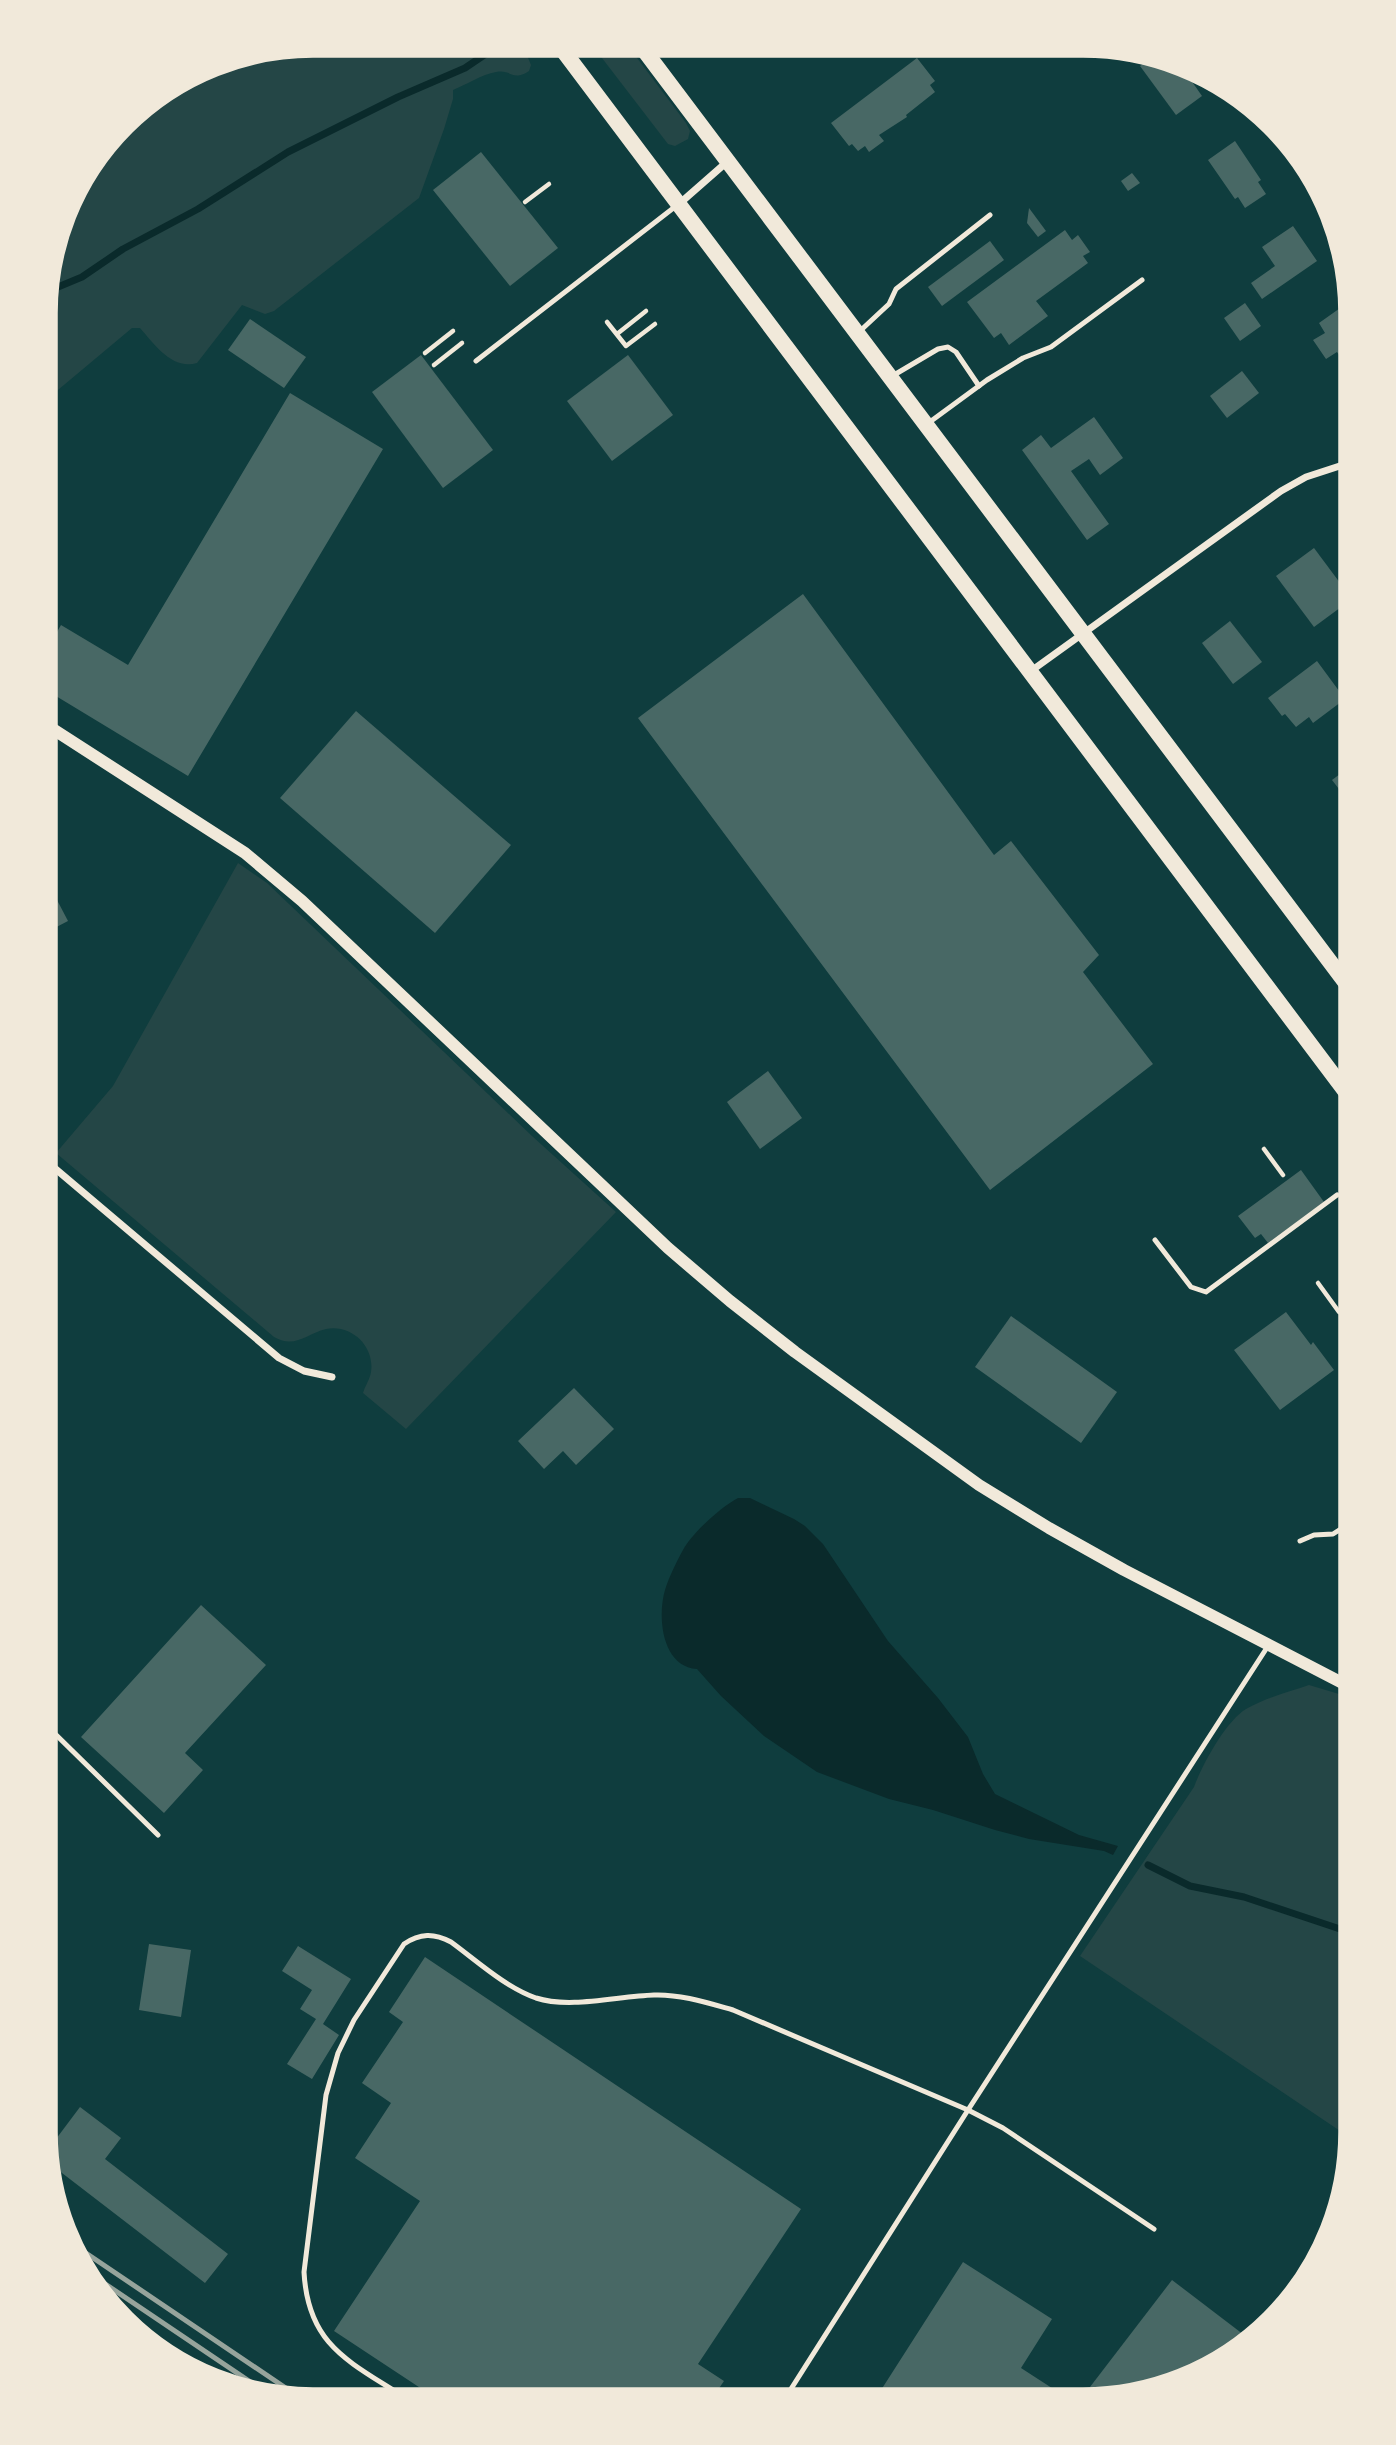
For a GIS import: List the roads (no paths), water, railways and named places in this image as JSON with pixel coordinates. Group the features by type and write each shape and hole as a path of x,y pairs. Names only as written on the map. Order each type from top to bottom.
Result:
{"main road":[{"path":"567,56 1340,1077"},
{"path":"649,56 1340,975"}],"street":[{"path":"679,204 729,161"},
{"path":"1031,671 1281,491 1307,477 1340,465"},
{"path":"56,730 245,853 302,901 668,1248 806,1360 979,1485 1080,1545 1340,1682"},
{"path":"56,1169 279,1358 304,1371 332,1377"}],"lane":[{"path":"476,361 679,204"},
{"path":"858,333 889,304 896,289 990,215"},
{"path":"926,425 1023,358 1051,347 1142,280"},
{"path":"891,377 937,349 948,347 956,352 979,386"},
{"path":"1155,1240 1191,1287 1206,1292 1337,1195"},
{"path":"1300,1541 1314,1535 1333,1534 1340,1530"},
{"path":"791,2389 1268,1645"},
{"path":"56,1735 158,1835"},
{"path":"392,2389 338,2352 322,2336 308,2306 304,2273 326,2095 338,2053 354,2020 404,1944 425,1935 439,1936 518,1991 539,1999 561,2002 657,1994 696,2000 733,2010 968,2110 1003,2128 1154,2229"}],"waterway":[{"path":"58,287 82,277 123,249 198,209 288,152 398,97 465,68 483,56"},
{"path":"1148,1865 1190,1886 1244,1897 1340,1929"}],"railway":[{"path":"86,2253 285,2387"},
{"path":"106,2284 248,2380"}]}
